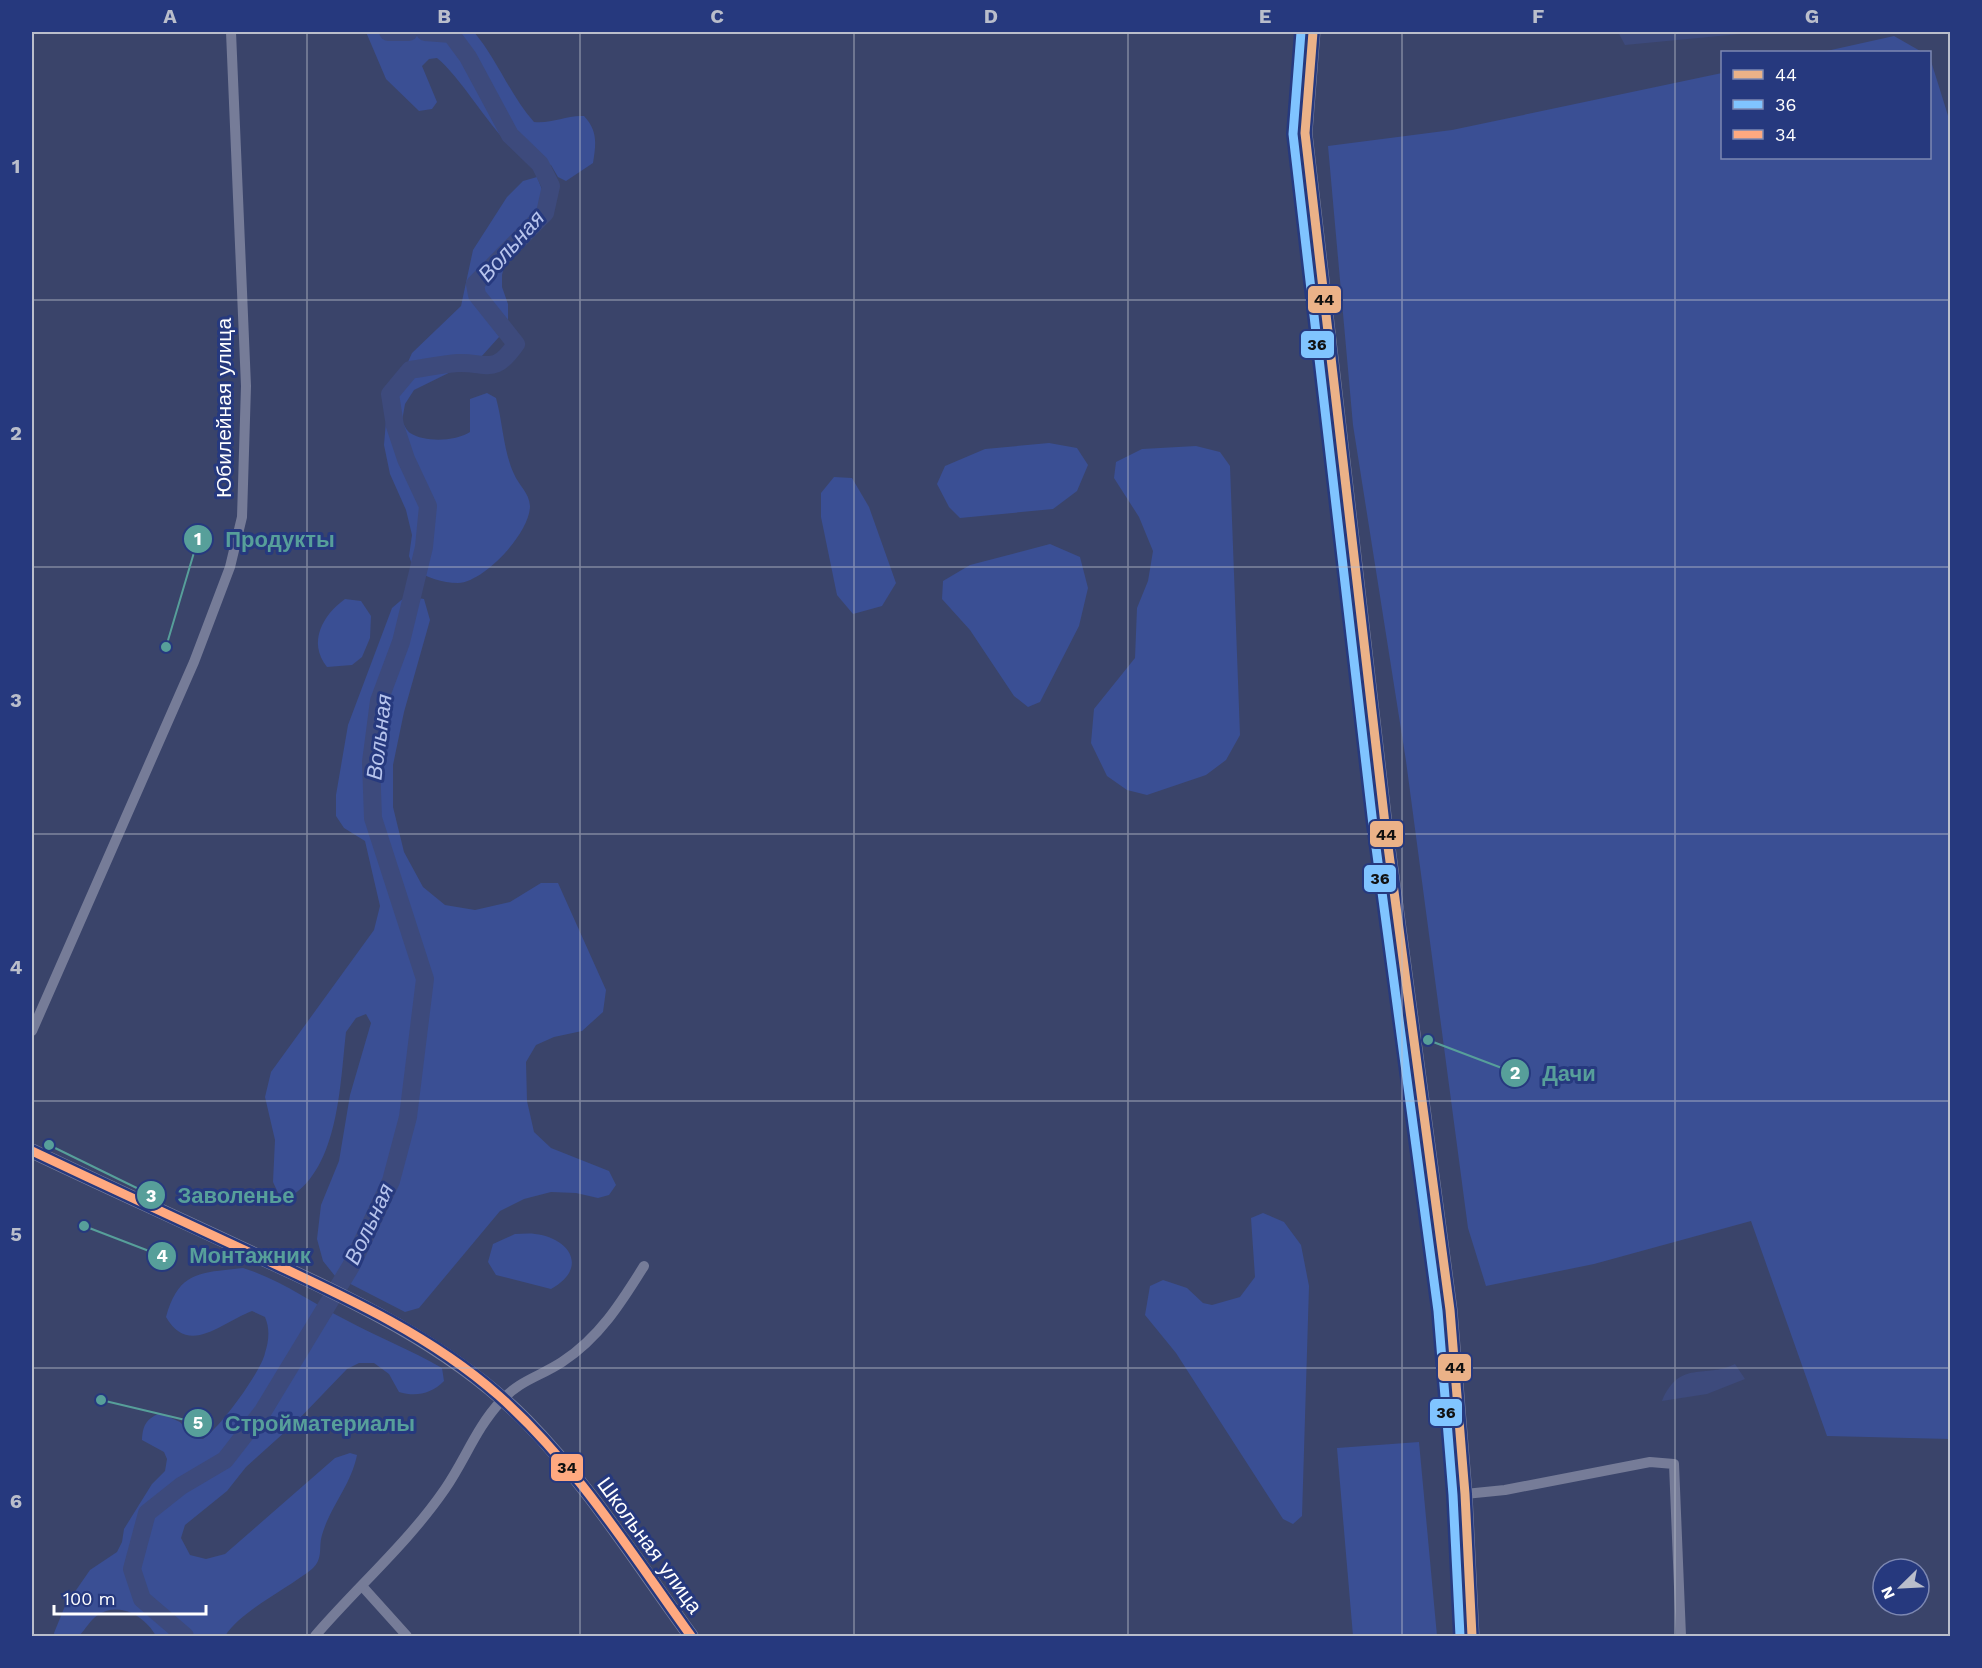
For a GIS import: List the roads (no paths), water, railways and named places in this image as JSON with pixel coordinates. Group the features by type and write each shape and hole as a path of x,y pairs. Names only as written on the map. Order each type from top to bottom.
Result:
{"street":[{"name":"Юбилейная улица","path":"32,1031 194,662 230,567 242,517 246,386 231,32"},
{"path":"1313,32 1305,133 1388,847 1450,1310 1466,1494 1472,1636"},
{"name":"Школьная улица","path":"32,1151 297,1274 372,1311 438,1351 502,1399 550,1447 691,1636"},
{"path":"315,1636 362,1586 445,1489 473,1437 502,1399 518,1384 561,1363 591,1339 616,1312 644,1266"},
{"path":"1466,1494 1505,1490 1650,1462 1674,1464 1681,1636"},
{"path":"362,1586 407,1636"}],"waterway":[{"name":"Вольная","path":"388,32 409,32"},
{"name":"Вольная","path":"185,1636 142,1599 132,1569 147,1513 181,1486 225,1460 263,1411 351,1266 391,1181 408,1117 425,979 373,818 371,762 379,701 401,642 424,547 428,506 406,459 395,426 390,394 410,370 458,363 496,364 516,344 477,295 475,284 545,213 551,186 540,164 510,135 468,57 451,34 425,32"}],"place":[{"name":"Продукты","path":"166,647"},
{"name":"Дачи","path":"1428,1040"},
{"name":"Заволенье","path":"49,1145"},
{"name":"Монтажник","path":"84,1226"},
{"name":"Стройматериалы","path":"101,1400"}]}
